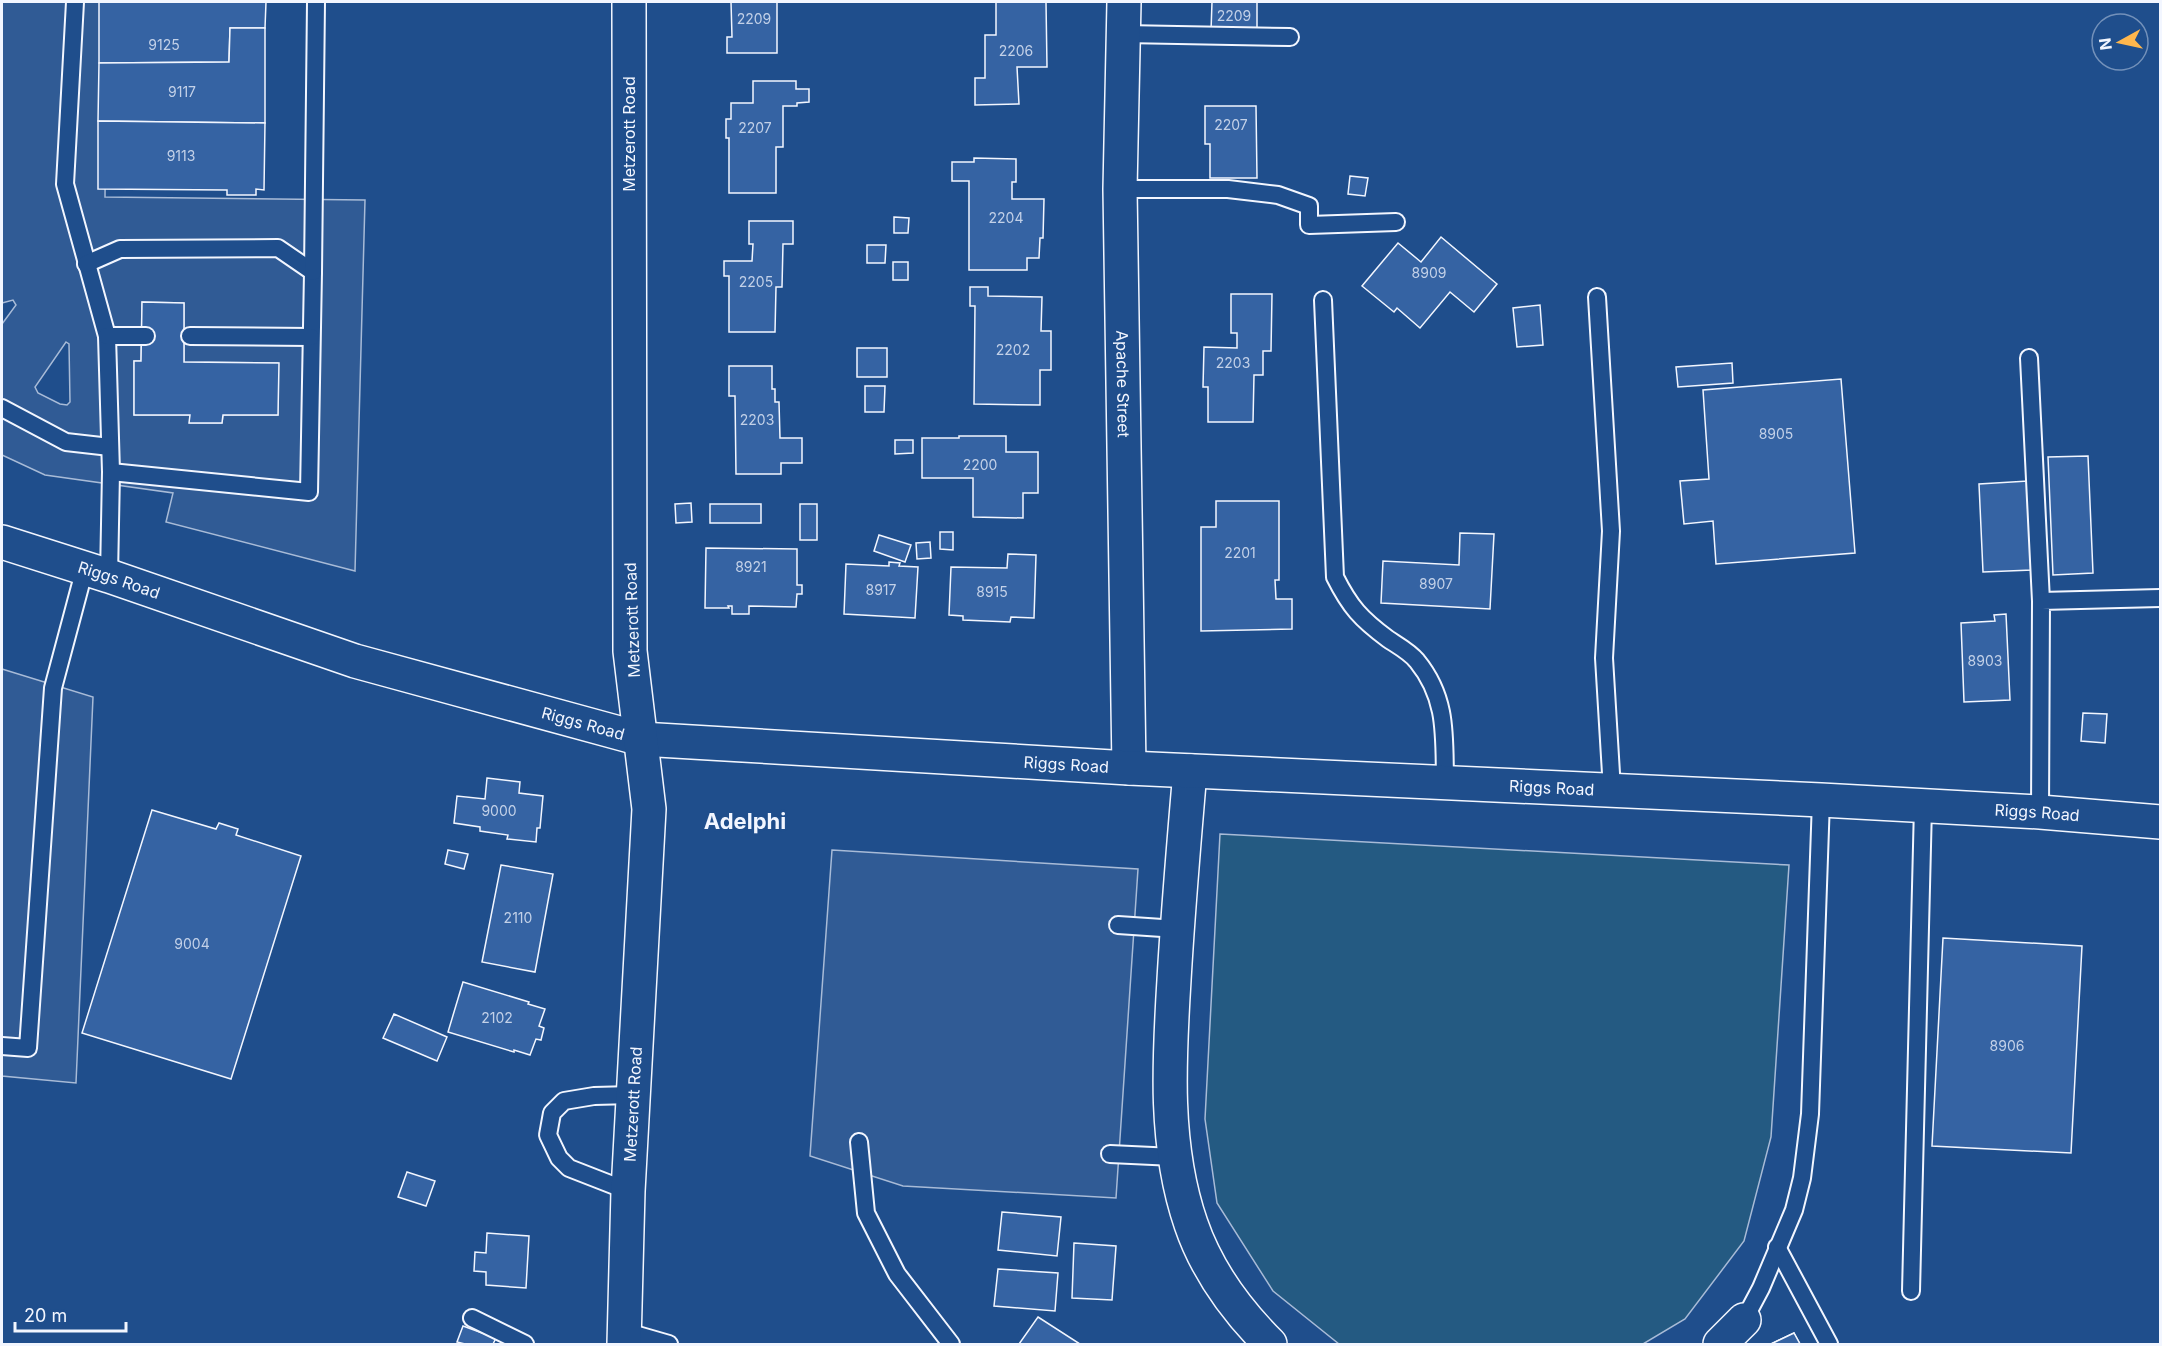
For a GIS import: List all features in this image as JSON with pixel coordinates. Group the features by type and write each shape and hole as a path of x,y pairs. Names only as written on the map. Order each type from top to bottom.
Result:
{"street":[{"name":"Metzerott Road","path":"624,1338 632,1095 649,809 630,651 629,2"},
{"name":"Apache Street","path":"1124,2 1120,189 1128,768"},
{"name":"Riggs Road","path":"2,542 97,572 355,661 640,739 1128,768 1821,800 2040,812 2160,822"},
{"path":"1190,771 1169,1046 1170,1120 1174,1157 1191,1223 1208,1264 1233,1304 1270,1344"},
{"path":"1720,1344 1744,1320"}],"lane":[{"path":"2,1046 28,1048 53,688 97,572 111,472 107,336 65,184 75,2"},
{"path":"111,472 309,492 316,2"},
{"path":"1124,34 1290,37"},
{"path":"1120,189 1228,189 1278,195 1309,206 1309,225 1396,222"},
{"path":"86,264 120,249 278,248 313,272"},
{"path":"1597,297 1611,531 1604,658 1612,790"},
{"path":"1323,300 1335,577 1348,603 1370,626 1416,659 1436,690 1444,722 1445,783"},
{"path":"107,336 147,336"},
{"path":"190,336 311,337"},
{"path":"2029,358 2041,601 2040,812"},
{"path":"2,408 66,442 110,447"},
{"path":"2041,601 2160,598"},
{"path":"1744,1320 1761,1288 1797,1199 1802,1178 1810,1114 1821,800"},
{"path":"1911,1291 1923,806"},
{"path":"1118,925 1177,929"},
{"path":"628,1191 569,1168 559,1158 548,1135 552,1113 564,1101 594,1096 632,1095"},
{"path":"859,1142 866,1213 897,1274 951,1344"},
{"path":"1110,1154 1174,1157"},
{"path":"1777,1247 1829,1344"},
{"path":"472,1318 525,1344"},
{"path":"624,1338 669,1344"}],"shaded area":[{"path":"2,2 107,2 105,197 365,200 355,571 166,522 173,493 45,475 2,455 2,324 16,305 13,300 2,303","holes":["142,302 184,303 184,362 278,363 278,415 223,415 222,423 190,423 190,415 134,415 134,361 141,361","66,342 69,344 70,402 67,405 38,393 35,387"]},
{"path":"2,669 93,697 76,1083 2,1076"},
{"path":"1220,834 1789,865 1771,1137 1744,1241 1685,1319 1643,1344 1339,1344 1273,1291 1217,1203 1205,1119"},
{"path":"832,850 1138,869 1116,1198 903,1186 810,1156"}],"building":[{"path":"99,2 266,2 265,28 230,28 229,62 99,63"},
{"path":"731,2 777,2 777,53 727,53 727,37 732,37"},
{"path":"996,2 1046,2 1047,67 1017,67 1019,104 975,105 975,78 985,78 985,35 996,35"},
{"path":"1212,2 1257,2 1257,31 1211,31"},
{"path":"230,28 265,28 265,123 98,121 99,63 229,62"},
{"path":"753,81 796,81 796,89 809,89 809,102 797,103 797,106 783,106 783,147 776,147 776,193 729,193 729,138 726,138 726,119 731,119 731,103 753,103"},
{"path":"1205,106 1256,106 1257,178 1210,178 1210,144 1205,144"},
{"path":"98,121 265,123 264,190 256,189 256,195 227,195 227,190 98,189"},
{"path":"974,158 1016,159 1016,182 1012,182 1012,199 1044,199 1043,238 1040,238 1039,258 1027,258 1027,270 969,270 969,181 952,181 952,162 974,162"},
{"path":"1350,176 1368,178 1365,196 1348,194"},
{"path":"894,217 909,218 908,233 894,233"},
{"path":"749,221 793,221 793,244 783,244 782,287 776,287 775,332 729,332 729,276 724,276 724,261 752,261 753,244 749,244"},
{"path":"1441,237 1497,284 1474,312 1450,292 1420,328 1397,308 1394,312 1362,286 1398,243 1421,262"},
{"path":"867,245 886,245 885,263 867,263"},
{"path":"893,262 908,262 908,280 893,280"},
{"path":"970,287 988,287 988,296 1042,297 1041,331 1051,331 1051,370 1040,370 1040,405 974,404 975,306 970,306"},
{"path":"1231,294 1272,294 1271,351 1263,351 1263,375 1254,375 1253,422 1208,422 1208,387 1203,387 1204,347 1237,348 1237,333 1231,333"},
{"path":"142,302 184,303 184,362 279,363 278,415 223,415 222,423 189,423 190,415 134,415 134,361 141,361"},
{"path":"1540,305 1543,345 1517,347 1513,308"},
{"path":"857,348 887,348 887,377 857,377"},
{"path":"1732,363 1733,383 1678,387 1676,367"},
{"path":"729,366 772,366 772,389 775,389 775,402 779,402 780,438 802,438 802,463 781,463 781,474 736,474 735,396 729,396"},
{"path":"1841,379 1855,553 1716,564 1713,521 1684,524 1680,481 1709,479 1703,390"},
{"path":"865,386 885,386 884,412 865,412"},
{"path":"959,436 1006,436 1006,452 1038,452 1038,493 1023,493 1023,518 973,517 973,478 922,478 922,438 959,438"},
{"path":"895,440 913,440 913,453 895,454"},
{"path":"2088,456 2093,573 2053,575 2048,457"},
{"path":"2028,481 2032,570 1983,572 1979,484"},
{"path":"1216,501 1279,501 1279,580 1275,580 1276,599 1292,599 1292,629 1201,631 1201,527 1216,527"},
{"path":"691,503 692,522 676,523 675,504"},
{"path":"710,504 761,504 761,523 710,523"},
{"path":"800,504 817,504 817,540 800,540"},
{"path":"940,532 953,532 953,550 940,549"},
{"path":"1460,533 1494,534 1490,609 1381,603 1383,561 1459,565"},
{"path":"879,535 911,545 905,562 874,551"},
{"path":"930,542 931,558 917,559 916,543"},
{"path":"706,548 797,549 797,585 802,585 802,594 797,594 796,607 749,606 749,614 732,614 732,606 705,608"},
{"path":"1008,554 1036,555 1034,618 1011,617 1010,622 963,620 963,616 949,615 951,567 1007,568"},
{"path":"889,562 900,563 899,566 918,567 915,618 844,614 846,564 889,566"},
{"path":"2006,614 2010,700 1964,702 1961,623 1995,621 1994,615"},
{"path":"2083,713 2107,714 2105,743 2081,741"},
{"path":"487,778 520,782 519,793 543,796 540,828 537,828 536,842 507,839 508,835 480,831 480,827 454,823 457,796 485,799"},
{"path":"152,810 216,829 219,823 238,829 236,835 301,856 231,1079 82,1033"},
{"path":"448,850 468,854 464,869 445,864"},
{"path":"501,865 553,874 535,972 482,962"},
{"path":"1943,938 2082,946 2071,1153 1932,1146"},
{"path":"463,982 545,1009 539,1026 544,1028 541,1040 536,1039 530,1055 448,1032"},
{"path":"394,1014 447,1037 437,1061 383,1038"},
{"path":"407,1172 435,1181 426,1206 398,1197"},
{"path":"1002,1212 1061,1217 1057,1256 998,1250"},
{"path":"487,1233 529,1236 526,1288 486,1285 486,1272 474,1271 475,1252 486,1253"},
{"path":"1074,1243 1116,1246 1112,1300 1072,1298"},
{"path":"998,1269 1058,1273 1055,1311 994,1306"},
{"path":"1038,1317 1080,1344 1019,1344"},
{"path":"463,1326 496,1338 493,1344 457,1342"},
{"path":"1794,1333 1800,1344 1771,1344"},
{"path":"1794,1333 1800,1344 1771,1344"}],"district":[{"name":"Adelphi","path":"745,821"}]}
